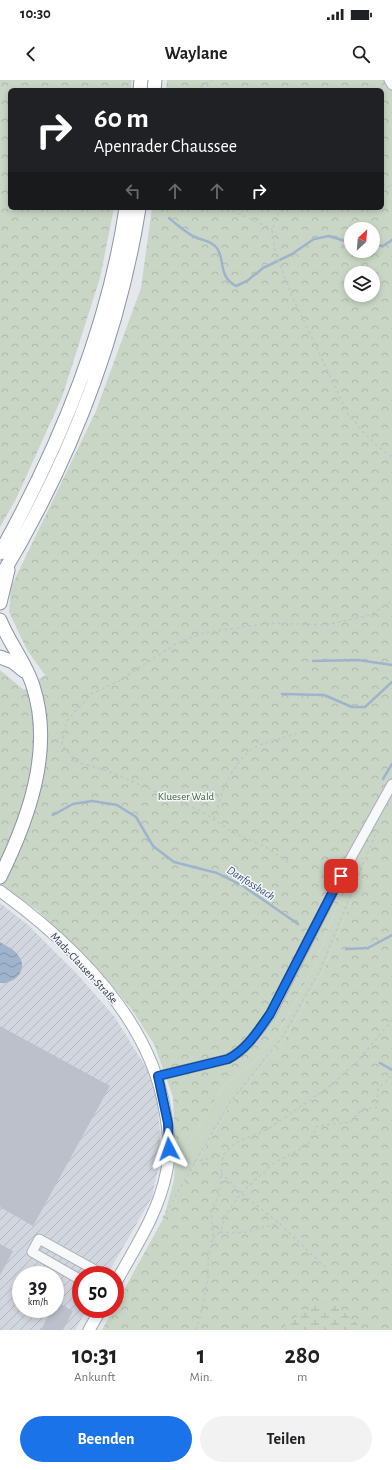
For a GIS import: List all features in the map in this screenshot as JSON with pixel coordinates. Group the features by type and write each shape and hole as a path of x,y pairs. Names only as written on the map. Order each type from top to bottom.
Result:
{"highway":[{"path":"0,578 5,558 75,396 110,286 126,210"},
{"path":"0,603 5,558 52,482 86,401 106,346 122,289 139,210"},
{"path":"0,620 28,673 37,700 40,730 38,762 34,788 25,820 0,877"},
{"path":"0,657 13,662 28,673"}],"main road":[{"name":"Mads-Clausen-Straße","path":"0,891 43,925 96,977 121,1007 140,1036 158,1076 168,1123 169,1149 166,1174 158,1201 148,1224 124,1266"},
{"path":"90,1330 96,1318"}],"street":[{"path":"389,80 392,85"},
{"path":"158,1076 228,1059 238,1054 256,1035 270,1014 341,876 392,784"},
{"path":"72,1275 32,1252 39,1239 88,1266"}],"path":[{"path":"198,88 212,80"},
{"path":"232,210 272,229"},
{"path":"280,210 272,229 275,251 282,271 348,414 378,446 392,456"},
{"path":"288,862 266,847 234,833 201,811 108,771 77,762 62,745 66,722 91,694 119,681 177,643 203,633 270,623 326,625 370,615 392,601"},
{"path":"214,819 220,796 231,772 253,748 296,734"},
{"path":"176,1195 229,1104 283,1036 322,968 375,834"},
{"path":"194,1162 223,1155 235,1143 268,1129 330,1087 357,1062 392,1020"},
{"path":"214,1238 220,1232 226,1215 241,1193 274,1163 308,1144 317,1126 351,1122 362,1109 376,1108 378,1088 392,1076"},
{"path":"194,1330 199,1321 208,1279 208,1260 214,1238 211,1211 219,1195 223,1155"},
{"path":"221,1174 241,1193 279,1223 327,1269"},
{"path":"220,1232 242,1233 279,1223"}],"shaded area":[{"path":"0,903 27,924 78,975 114,1016 147,1069 158,1104 161,1154 152,1197 112,1266 72,1266 72,1318 82,1318 75,1330 0,1330"}],"green space":[{"path":"0,80 132,80 131,88 8,88 8,210 114,210 100,278 62,397 16,499 0,527"},
{"name":"Klueser Wald","path":"167,80 390,80 392,83 392,1330 102,1330 109,1318 124,1318 124,1290 164,1217 231,1104 286,1037 324,969 364,869 374,837 336,908 315,964 281,1028 254,1062 225,1084 190,1140 175,1152 173,1097 154,1044 130,1007 100,971 37,910 0,885 0,670 24,690 45,675 27,650 9,612 11,587 96,411 141,288 152,210 384,210 384,88 166,88"},
{"path":"375,834 364,869 324,969 286,1037 231,1104 164,1217 174,1180 175,1152 190,1140 225,1084 254,1062 281,1028 315,964 336,908"},
{"path":"319,1303 337,1306 364,1330 285,1330 286,1323"}],"water":[{"path":"0,942 16,953 21,960 22,965 19,975 6,983 0,983"}],"building":[{"path":"0,1026 110,1086 33,1226 0,1207"},
{"path":"0,1244 13,1251 0,1275"},
{"path":"64,1306 72,1310 63,1330 41,1330 47,1318 64,1318"}],"waterway":[{"path":"169,218 191,235 210,242 216,247 221,256 226,277 236,286 247,281 263,268 292,254 314,239 329,236 344,241"},
{"path":"380,246 383,246 392,240"},
{"path":"313,661 358,660 392,665"},
{"path":"282,694 324,695 352,707 365,707 392,682"},
{"path":"383,779 392,764"},
{"name":"Danfossbach","path":"53,815 73,804 92,801 117,805 136,817 153,846 174,862 217,873 243,886 298,924"},
{"name":"Danfossbach","path":"346,949 368,948 392,935"},
{"path":"380,1063 392,1070"}],"route":[{"path":"169,1149 168,1123 158,1076 197,1068 228,1059 238,1054 256,1035 270,1014 341,876"}]}
